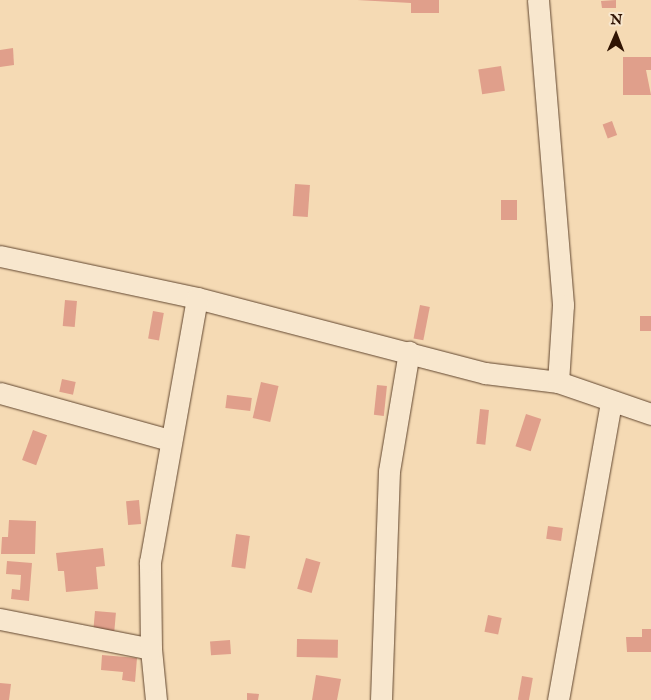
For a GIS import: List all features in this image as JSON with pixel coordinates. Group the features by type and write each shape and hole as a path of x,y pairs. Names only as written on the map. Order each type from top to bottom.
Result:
{"street":[{"path":"538,0 563,305 558,382"},
{"path":"0,256 197,298 485,373 558,382 611,402 651,414"},
{"path":"156,700 151,649 150,562 170,440 197,298"},
{"path":"381,700 389,470 409,352"},
{"path":"0,393 170,440"},
{"path":"558,700 611,402"},
{"path":"0,619 151,649"}],"building":[{"path":"357,0 439,0 439,13 411,13 411,3"},
{"path":"616,0 616,8 602,8 601,1"},
{"path":"13,48 14,65 0,67 0,50"},
{"path":"623,57 651,57 651,70 646,70 651,95 623,95"},
{"path":"501,66 505,91 482,94 478,70"},
{"path":"612,121 617,135 608,139 603,124"},
{"path":"295,184 310,185 308,217 293,216"},
{"path":"501,200 517,200 517,220 501,220"},
{"path":"65,300 77,301 75,327 63,326"},
{"path":"420,305 430,307 423,340 414,338"},
{"path":"153,311 164,313 159,340 148,339"},
{"path":"640,316 651,316 651,331 640,331"},
{"path":"62,379 76,382 73,395 59,392"},
{"path":"261,382 279,386 270,422 253,418"},
{"path":"377,385 387,386 384,416 374,415"},
{"path":"227,395 252,398 250,411 225,408"},
{"path":"480,409 489,410 485,445 476,444"},
{"path":"526,414 541,419 531,451 515,446"},
{"path":"33,430 47,435 36,465 22,460"},
{"path":"139,500 141,524 128,525 126,501"},
{"path":"9,520 36,521 35,554 1,554 2,537 8,537"},
{"path":"548,526 563,528 561,541 546,539"},
{"path":"236,534 250,536 245,569 231,567"},
{"path":"103,548 105,566 96,567 98,589 66,592 64,571 58,571 56,553"},
{"path":"306,558 320,562 312,593 297,589"},
{"path":"7,561 32,563 29,601 11,599 12,589 20,590 21,575 6,574"},
{"path":"95,611 116,613 114,633 93,631"},
{"path":"488,615 502,618 498,635 484,632"},
{"path":"642,629 651,629 651,652 627,652 626,637 642,637"},
{"path":"297,639 338,640 338,658 297,657"},
{"path":"230,640 231,654 211,655 210,641"},
{"path":"102,655 137,658 135,682 122,680 123,672 101,670"},
{"path":"316,675 341,679 337,700 312,700"},
{"path":"522,676 533,678 529,700 518,700"},
{"path":"0,683 11,684 9,700 0,700"},
{"path":"247,693 259,694 258,700 247,700"}]}
